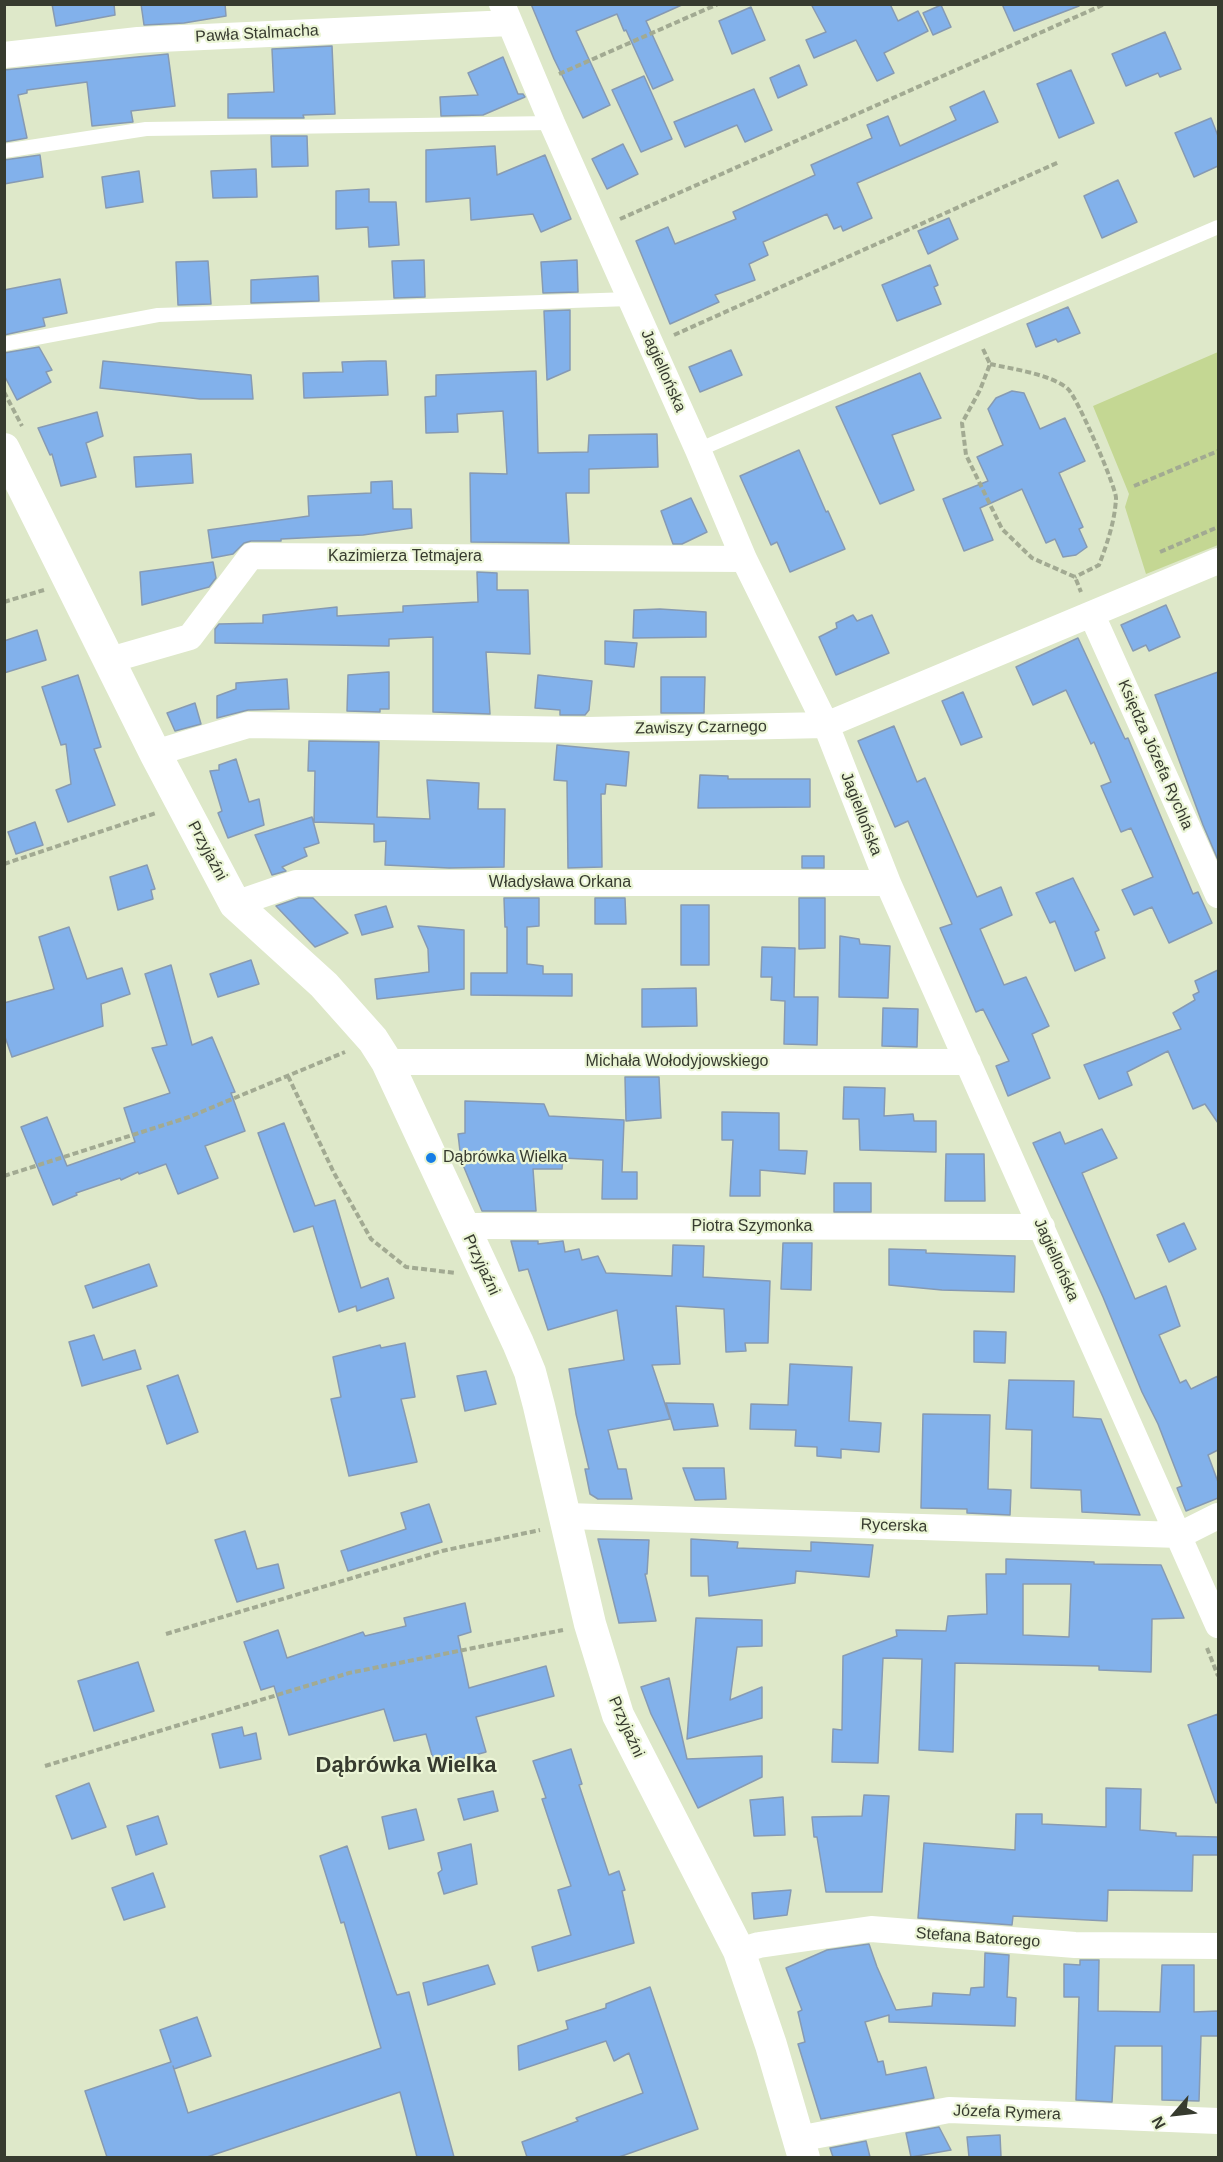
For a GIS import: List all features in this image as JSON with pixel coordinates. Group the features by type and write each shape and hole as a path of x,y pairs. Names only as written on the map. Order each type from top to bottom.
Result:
{"street":[{"name":"Jagiellońska","path":"506,14 744,559 826,725 888,883 1180,1535 1218,1625"},
{"name":"Pawła Stalmacha","path":"4,55 138,40 506,14"},
{"name":"Przyjaźni","path":"14,439 71,582 155,753 235,904 324,985 380,1051 464,1226 530,1372 590,1624 618,1715 739,1951 771,2045 801,2148"},
{"name":"Kazimierza Tetmajera","path":"110,660 190,638 251,556 744,559"},
{"name":"Zawiszy Czarnego","path":"155,753 248,725 587,730 826,725 1218,561"},
{"name":"Księdza Józefa Rychla","path":"1092,615 1218,895"},
{"name":"Władysława Orkana","path":"235,904 296,883 888,883"},
{"name":"Michała Wołodyjowskiego","path":"380,1051 968,1062"},
{"name":"Piotra Szymonka","path":"464,1226 1042,1227"},
{"name":"Rycerska","path":"566,1520 1180,1535 1218,1516"},
{"name":"Stefana Batorego","path":"739,1951 759,1945 871,1929 1076,1945 1218,1946"},
{"name":"Józefa Rymera","path":"801,2148 949,2110 1218,2121"}],"lane":[{"path":"4,151 146,129 552,123"},
{"path":"698,450 1218,227"},
{"path":"4,344 158,315 630,299"}],"path":[{"path":"536,85 718,4"},
{"path":"599,229 1105,4"},
{"path":"651,346 1059,162"},
{"path":"976,331 990,364 980,390 962,423 966,455 1002,529 1032,558 1074,577 1092,615"},
{"path":"990,364 1042,375 1068,389 1081,409 1116,496 1109,541 1099,565 1074,577"},
{"path":"4,392 14,439"},
{"path":"1134,486 1218,451"},
{"path":"1160,552 1218,527"},
{"path":"4,602 71,582"},
{"path":"4,864 182,804"},
{"path":"4,1176 189,1117 288,1076 380,1051"},
{"path":"288,1076 334,1173 371,1239 406,1268 485,1276"},
{"path":"166,1634 442,1551 566,1520"},
{"path":"45,1766 349,1673 590,1624"}],"green space":[{"path":"1218,352 1218,545 1146,574 1125,507 1129,494 1093,406"}],"building":[{"path":"52,4 114,4 115,15 56,26"},
{"path":"141,4 225,4 226,16 184,23 144,25"},
{"path":"531,4 684,4 646,21 673,80 653,89 617,14 576,31 610,105 583,118 554,59"},
{"path":"811,4 890,4 898,21 918,11 928,31 884,53 894,73 877,81 856,40 814,58 806,40 826,32"},
{"path":"1002,4 1079,4 1079,6 1014,31"},
{"path":"941,5 951,27 933,35 923,13"},
{"path":"751,7 765,40 732,54 719,21"},
{"path":"1165,32 1181,69 1160,77 1158,73 1126,86 1112,54"},
{"path":"332,46 335,114 303,115 304,118 228,118 228,94 274,92 272,49"},
{"path":"168,54 175,106 131,111 133,122 92,126 87,82 27,90 27,93 18,95 27,138 4,142 4,70"},
{"path":"503,57 518,94 523,94 525,97 483,115 441,116 440,97 478,95 468,73"},
{"path":"799,65 807,85 778,98 770,78"},
{"path":"1071,70 1094,123 1059,138 1037,84"},
{"path":"644,76 672,139 641,152 612,90"},
{"path":"754,89 772,130 745,142 737,125 685,147 674,122"},
{"path":"984,91 998,122 857,183 872,218 843,231 841,226 834,229 827,214 763,242 768,255 749,264 755,280 715,295 719,302 670,324 636,241 668,227 675,244 736,219 733,212 815,175 811,165 872,138 867,125 888,116 900,146 956,120 950,107"},
{"path":"1211,118 1218,136 1218,166 1194,177 1175,133"},
{"path":"271,136 307,136 308,166 272,167"},
{"path":"623,144 638,174 607,189 592,159"},
{"path":"495,146 497,175 545,155 571,219 541,232 533,214 471,220 470,198 426,202 426,150"},
{"path":"40,155 43,177 4,184 4,160"},
{"path":"256,169 257,197 213,198 211,171"},
{"path":"139,171 143,202 106,208 102,177"},
{"path":"1118,180 1137,222 1102,238 1084,196"},
{"path":"369,189 369,202 396,202 399,245 369,247 368,227 336,229 336,191"},
{"path":"949,218 958,239 928,254 918,231"},
{"path":"424,260 425,297 394,298 392,261"},
{"path":"577,260 578,292 543,293 541,262"},
{"path":"208,261 211,304 178,305 176,262"},
{"path":"930,265 938,285 934,287 941,304 897,321 882,285"},
{"path":"318,276 319,301 251,303 251,280"},
{"path":"60,279 67,313 43,318 45,326 4,335 4,290"},
{"path":"1068,307 1080,333 1058,342 1056,339 1036,347 1027,324"},
{"path":"570,310 570,370 547,380 544,311"},
{"path":"39,347 52,370 46,372 51,382 17,400 4,375 4,353"},
{"path":"731,350 742,375 700,392 689,367"},
{"path":"103,361 251,375 253,399 200,399 100,388"},
{"path":"386,361 388,395 304,398 303,373 343,372 342,362"},
{"path":"536,371 538,453 588,452 589,435 657,434 658,467 589,469 589,493 566,493 569,543 471,542 470,473 507,474 503,411 457,414 458,432 426,433 425,397 436,396 436,375"},
{"path":"920,373 941,418 892,435 914,490 880,504 836,407"},
{"path":"1012,391 1024,393 1040,429 1065,418 1085,461 1059,473 1083,527 1079,529 1087,547 1076,555 1063,557 1055,539 1046,543 1022,489 980,508 993,540 964,551 943,499 988,481 977,457 1003,445 988,409 996,398"},
{"path":"97,412 103,436 86,443 96,477 61,486 52,454 50,455 38,428"},
{"path":"799,450 845,549 790,572 777,542 771,545 740,476"},
{"path":"191,454 193,483 136,487 134,457"},
{"path":"392,481 393,509 411,509 412,528 363,535 251,541 244,543 233,554 212,558 208,530 309,516 308,496 371,493 371,482"},
{"path":"691,498 707,532 682,544 673,544 661,511"},
{"path":"213,562 216,578 209,587 142,605 140,572"},
{"path":"477,572 497,573 497,590 528,590 530,654 486,652 490,714 433,712 433,637 389,639 389,646 215,643 215,629 219,624 263,623 263,615 337,607 337,616 403,612 403,606 478,602"},
{"path":"1166,605 1180,637 1149,651 1146,645 1133,651 1121,625"},
{"path":"634,610 706,612 706,637 633,638"},
{"path":"853,615 857,621 872,615 889,653 836,675 819,637 837,628 836,623"},
{"path":"37,630 46,660 4,673 4,641"},
{"path":"1078,638 1125,739 1128,738 1193,894 1198,892 1212,923 1169,943 1152,907 1134,915 1122,890 1153,877 1131,828 1121,832 1101,786 1111,782 1094,742 1091,744 1066,690 1033,705 1016,667"},
{"path":"605,641 637,643 634,667 605,664"},
{"path":"389,672 389,709 380,709 380,712 347,711 348,675"},
{"path":"1218,672 1218,860 1155,695"},
{"path":"78,675 101,747 94,749 115,805 68,822 56,790 71,784 66,744 61,745 42,687"},
{"path":"538,675 592,681 589,710 585,715 560,715 560,710 535,708"},
{"path":"661,677 705,677 704,713 661,713"},
{"path":"287,679 289,709 248,710 217,718 217,696 236,689 236,683"},
{"path":"963,692 982,737 961,745 942,701"},
{"path":"195,703 201,724 175,731 167,713"},
{"path":"894,726 917,782 925,778 977,897 1001,887 1012,915 980,929 1004,985 1026,977 1049,1026 1032,1034 1050,1078 1008,1096 996,1066 1009,1061 983,1009 976,1012 940,928 952,924 908,821 895,827 858,741"},
{"path":"309,741 379,742 377,817 430,819 427,780 479,783 478,809 505,809 504,867 449,868 385,865 386,841 374,842 374,824 314,822 315,771 308,771"},
{"path":"557,745 629,752 626,786 606,784 605,794 601,794 602,867 568,868 567,781 554,780"},
{"path":"236,759 249,802 259,799 264,825 228,838 218,813 222,811 210,771 219,770 219,765"},
{"path":"700,775 728,776 728,779 810,779 810,807 698,808"},
{"path":"312,817 319,843 304,848 307,856 282,867 286,871 272,875 255,835"},
{"path":"35,822 43,845 16,854 8,832"},
{"path":"802,856 824,856 824,868 802,868"},
{"path":"147,865 155,889 151,890 153,899 118,910 110,877"},
{"path":"1073,878 1099,930 1095,932 1105,958 1075,971 1055,921 1050,923 1036,893"},
{"path":"299,898 313,898 348,933 315,947 276,906"},
{"path":"504,898 539,898 539,926 527,927 527,964 543,966 543,974 572,974 572,996 471,995 471,973 507,973 507,927 505,927"},
{"path":"595,898 625,898 626,924 595,924"},
{"path":"799,898 825,898 825,948 799,949"},
{"path":"681,905 709,905 709,965 681,965"},
{"path":"386,906 393,927 362,935 355,915"},
{"path":"418,926 464,930 464,989 377,999 375,979 429,972 428,949"},
{"path":"69,927 87,979 122,968 130,994 101,1004 103,1026 12,1057 4,1034 4,1003 54,989 39,937"},
{"path":"840,936 859,939 860,944 890,946 888,998 839,997"},
{"path":"762,947 795,948 794,997 818,997 817,1045 784,1044 785,1001 771,1000 772,977 761,977"},
{"path":"251,960 259,984 218,997 210,974"},
{"path":"171,965 192,1045 212,1037 235,1092 231,1093 245,1131 205,1146 218,1178 178,1194 166,1164 76,1193 77,1195 53,1205 21,1127 47,1117 67,1166 135,1142 124,1108 170,1093 152,1048 167,1045 145,974"},
{"path":"1218,970 1218,1123 1205,1104 1193,1109 1168,1051 1127,1072 1132,1085 1099,1099 1084,1065 1181,1029 1173,1013 1195,1000 1193,995 1199,992 1195,981"},
{"path":"696,988 697,1026 642,1027 642,989"},
{"path":"883,1008 918,1009 917,1047 882,1046"},
{"path":"625,1077 659,1077 661,1118 626,1121"},
{"path":"844,1087 885,1088 884,1116 913,1114 914,1121 936,1121 936,1152 860,1150 859,1119 843,1119"},
{"path":"465,1101 544,1104 549,1116 624,1120 622,1172 637,1172 637,1199 602,1199 603,1160 563,1158 562,1169 533,1169 536,1211 482,1211 461,1160 458,1134 465,1133"},
{"path":"722,1112 779,1113 779,1150 807,1151 805,1174 760,1170 760,1196 730,1196 733,1140 722,1140"},
{"path":"284,1123 315,1206 335,1200 361,1288 388,1278 394,1298 357,1311 356,1306 339,1312 313,1226 294,1232 258,1133"},
{"path":"1102,1129 1117,1158 1082,1173 1135,1299 1166,1286 1180,1326 1159,1335 1180,1383 1186,1380 1191,1389 1218,1376 1218,1450 1208,1455 1218,1482 1218,1498 1186,1511 1177,1488 1182,1486 1158,1424 1033,1143 1060,1132 1065,1144"},
{"path":"946,1154 984,1154 985,1201 945,1201"},
{"path":"834,1183 871,1183 871,1212 834,1212"},
{"path":"1184,1223 1196,1249 1169,1262 1157,1235"},
{"path":"511,1241 538,1241 538,1244 563,1241 565,1252 579,1249 582,1260 598,1256 606,1273 672,1276 673,1245 704,1246 703,1277 770,1281 768,1343 745,1343 746,1351 726,1352 724,1309 676,1306 680,1364 652,1365 670,1419 608,1430 618,1469 626,1469 632,1499 598,1499 590,1494 585,1469 589,1469 576,1414 569,1369 624,1360 617,1310 548,1330 528,1269 519,1271"},
{"path":"783,1243 812,1243 811,1290 781,1289"},
{"path":"889,1249 926,1250 926,1253 1015,1256 1014,1292 942,1290 889,1285"},
{"path":"149,1264 157,1286 93,1308 85,1286"},
{"path":"974,1331 1006,1332 1005,1363 974,1362"},
{"path":"94,1335 103,1360 135,1350 141,1369 82,1386 69,1342"},
{"path":"405,1343 415,1397 401,1399 417,1462 349,1476 331,1399 341,1397 333,1357 380,1345 381,1348"},
{"path":"790,1364 852,1367 849,1421 881,1423 879,1452 841,1449 841,1458 817,1456 817,1447 795,1446 796,1430 750,1429 751,1404 788,1405"},
{"path":"486,1371 496,1404 465,1411 457,1376"},
{"path":"178,1375 198,1432 167,1444 147,1386"},
{"path":"1009,1380 1074,1381 1073,1417 1101,1419 1140,1515 1082,1512 1081,1490 1031,1488 1032,1430 1006,1429"},
{"path":"666,1403 713,1404 718,1426 674,1430"},
{"path":"923,1414 990,1415 988,1489 1011,1490 1010,1515 967,1513 967,1509 921,1508"},
{"path":"683,1468 724,1468 726,1499 695,1500"},
{"path":"429,1504 442,1542 348,1571 341,1551 406,1529 401,1513"},
{"path":"245,1531 257,1569 278,1564 284,1588 237,1602 215,1540"},
{"path":"598,1539 649,1540 647,1574 645,1574 656,1621 619,1623"},
{"path":"691,1539 738,1542 737,1548 811,1551 811,1542 873,1545 869,1577 796,1571 795,1583 709,1596 708,1576 691,1576"},
{"path":"1006,1559 1161,1565 1184,1618 1152,1619 1151,1672 1099,1670 1099,1666 955,1663 953,1752 919,1750 922,1659 883,1658 878,1763 832,1762 833,1729 842,1730 843,1656 897,1636 896,1630 946,1631 948,1616 987,1614 986,1574 1006,1574","holes":["1023,1584 1071,1584 1069,1637 1023,1635"]},
{"path":"465,1603 471,1632 458,1636 469,1688 546,1666 554,1696 476,1717 486,1752 435,1766 426,1734 394,1741 384,1709 289,1735 274,1686 261,1690 244,1642 278,1630 287,1658 363,1632 365,1636 406,1626 404,1618"},
{"path":"696,1618 762,1620 762,1646 737,1647 730,1700 762,1687 762,1718 687,1739"},
{"path":"138,1662 154,1711 94,1731 78,1681"},
{"path":"669,1678 687,1759 762,1756 762,1777 698,1808 651,1714 641,1687"},
{"path":"1218,1714 1218,1802 1216,1803 1188,1725"},
{"path":"242,1727 244,1736 256,1733 261,1759 220,1768 212,1734"},
{"path":"571,1749 582,1784 579,1785 609,1875 619,1871 625,1890 622,1891 634,1943 538,1971 532,1947 571,1935 558,1890 571,1886 542,1799 546,1798 533,1761"},
{"path":"89,1783 106,1827 72,1839 56,1796"},
{"path":"1106,1788 1141,1789 1140,1830 1176,1833 1176,1836 1218,1837 1218,1855 1193,1855 1192,1891 1108,1890 1107,1921 1013,1916 1012,1925 918,1918 924,1843 1015,1850 1016,1814 1042,1814 1042,1824 1106,1827"},
{"path":"493,1791 498,1811 464,1820 458,1799"},
{"path":"864,1795 889,1796 882,1892 826,1892 812,1817 862,1816"},
{"path":"783,1797 785,1835 754,1836 750,1800"},
{"path":"416,1809 424,1840 389,1849 382,1817"},
{"path":"158,1816 167,1844 136,1855 127,1826"},
{"path":"471,1844 477,1884 444,1894 438,1873 442,1870 438,1853"},
{"path":"347,1846 397,1995 409,1992 454,2157 417,2157 400,2092 207,2157 107,2157 85,2091 171,2062 160,2030 197,2017 211,2056 174,2069 173,2066 188,2113 381,2048 344,1922 341,1923 320,1856"},
{"path":"153,1873 165,1907 124,1920 112,1888"},
{"path":"791,1890 787,1915 754,1919 752,1893"},
{"path":"869,1944 896,2010 932,2006 933,1993 970,1995 971,1988 984,1987 985,1953 1009,1955 1007,1997 1016,1998 1015,2026 889,2022 889,2015 865,2022 878,2062 883,2061 886,2075 926,2067 934,2098 821,2119 798,2044 805,2042 798,2012 802,2010 786,1968 827,1950"},
{"path":"1080,1960 1099,1960 1098,2011 1160,2012 1162,1965 1194,1965 1194,2012 1218,2011 1218,2036 1201,2036 1199,2101 1162,2100 1162,2046 1115,2046 1112,2102 1076,2100 1079,1997 1064,1997 1064,1964 1080,1965"},
{"path":"488,1965 495,1984 428,2005 423,1983"},
{"path":"650,1987 698,2129 619,2157 527,2157 522,2142 578,2121 576,2118 643,2093 629,2053 614,2061 606,2041 519,2070 518,2046 568,2029 566,2021 606,2008 606,2004"},
{"path":"939,2127 951,2150 911,2157 906,2133"},
{"path":"1000,2135 1001,2157 969,2157 967,2137"},
{"path":"866,2141 870,2157 833,2157 830,2148"}],"place":[{"name":"Dąbrówka Wielka","path":"431,1158"}],"district":[{"name":"Dąbrówka Wielka","path":"406,1766"}]}
